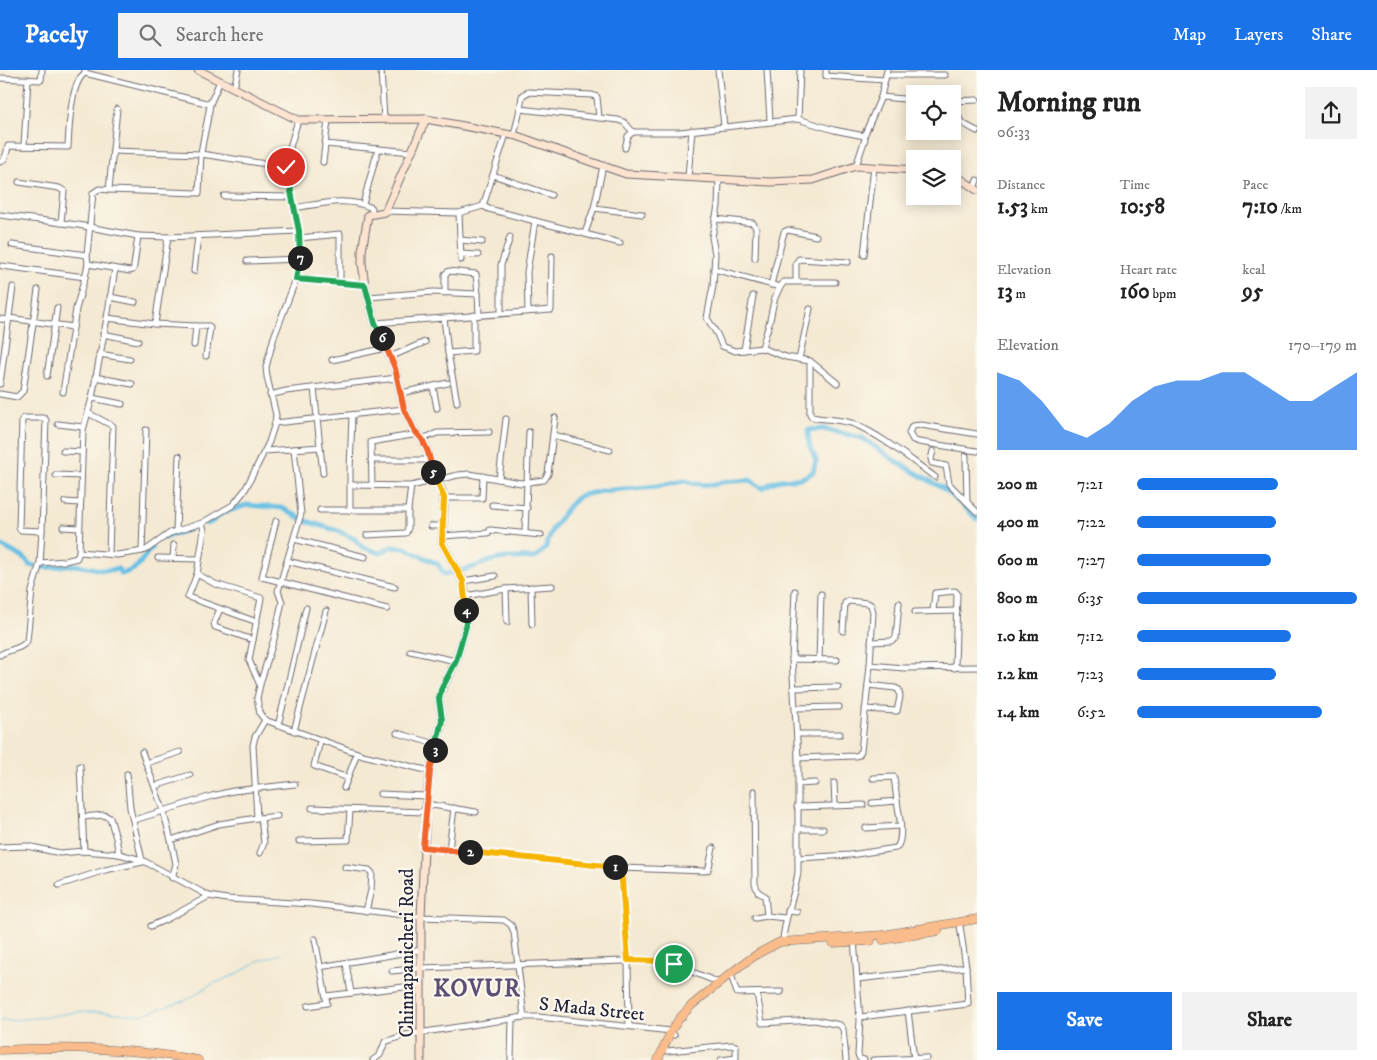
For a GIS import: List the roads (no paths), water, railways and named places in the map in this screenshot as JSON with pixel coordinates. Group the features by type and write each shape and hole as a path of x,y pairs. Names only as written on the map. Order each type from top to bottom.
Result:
{"main road":[{"path":"658,1060 679,1019 692,1005 759,953 782,941 854,940 977,919"},
{"path":"721,983 732,978 761,957 781,946 911,936 977,924"},
{"path":"663,1060 672,1033"},
{"path":"0,1050 106,1049 159,1053 198,1060"},
{"path":"0,1055 83,1053 158,1057 174,1060"}],"street":[{"path":"0,78 41,80 42,70"},
{"path":"198,70 298,120 426,119 510,134 626,174 772,182 813,180 856,166 906,169"},
{"path":"234,88 238,70"},
{"path":"381,70 384,119"},
{"path":"718,70 724,126"},
{"path":"767,70 770,121"},
{"path":"798,119 800,70"},
{"path":"826,70 826,76 945,75"},
{"path":"0,162 3,161 6,155 8,146 68,147 72,102 80,76 85,72 210,104"},
{"path":"856,166 865,139 864,136 882,97 886,75"},
{"path":"24,146 28,79"},
{"path":"63,392 76,309 88,264 87,255 93,192 99,189 199,193 203,136 210,104 220,81"},
{"path":"484,206 493,175 520,109 522,96 528,92 592,95 597,97 599,118"},
{"path":"882,97 906,99"},
{"path":"961,101 977,100"},
{"path":"109,190 117,109"},
{"path":"520,109 618,120 624,122 634,132"},
{"path":"385,211 426,119"},
{"path":"625,148 628,136 634,132 680,132 798,119 834,130 864,136"},
{"path":"79,552 118,554 146,550 170,533 202,523 234,505 245,490 270,442 276,415 270,395 266,367 274,338 296,279 300,258 299,231 285,164 298,120"},
{"path":"323,162 328,120"},
{"path":"961,123 977,131"},
{"path":"688,177 692,130"},
{"path":"325,144 412,152"},
{"path":"363,204 378,149"},
{"path":"113,151 201,154 286,167"},
{"path":"584,233 594,208 603,166"},
{"path":"864,255 874,167"},
{"path":"493,175 551,195"},
{"path":"719,179 712,237 715,254 713,286 706,318 717,334 722,346 734,351 762,348 786,357 810,361 837,383"},
{"path":"961,179 976,190 977,180"},
{"path":"20,182 59,188 64,191 60,223"},
{"path":"224,196 292,196"},
{"path":"294,208 341,201 363,204 372,208 371,215 385,211 459,213 484,206 489,209 620,243"},
{"path":"594,208 642,214"},
{"path":"459,213 461,260"},
{"path":"0,214 138,236 168,237 299,231"},
{"name":"Chinnapanicheri Road","path":"371,215 368,215 362,251 365,285 375,323 397,378 404,409 414,430 420,436 428,452 432,471 444,498 442,543 463,581 466,596 466,626 456,661 441,690 439,699 442,720 430,771 425,812 420,950 421,1060"},
{"path":"715,220 753,223 756,228 755,258"},
{"path":"528,311 527,272 536,221"},
{"path":"771,285 784,232 788,230 816,236"},
{"path":"299,238 340,234 340,283"},
{"path":"88,264 133,270 138,236"},
{"path":"194,271 198,236"},
{"path":"155,324 168,237"},
{"path":"501,313 501,265 510,237"},
{"path":"460,240 482,242"},
{"path":"12,245 87,255"},
{"path":"461,254 478,255"},
{"path":"375,323 549,311 552,309 552,256"},
{"path":"247,261 300,258"},
{"path":"796,281 796,263 799,259 848,262"},
{"path":"2,266 85,277"},
{"path":"40,563 77,558 79,552 83,427 92,398 115,268"},
{"path":"714,268 780,287"},
{"path":"445,293 445,274 449,271 476,274 478,294 474,350 448,353"},
{"path":"296,279 365,285"},
{"path":"762,348 771,318 772,304 784,282 836,282"},
{"path":"0,384 13,287"},
{"path":"0,394 15,397 23,391 38,290"},
{"path":"368,297 445,293 478,294"},
{"path":"744,350 753,296"},
{"path":"110,297 135,302"},
{"path":"46,376 57,308"},
{"path":"799,360 810,309"},
{"path":"0,319 8,320 9,318 73,327"},
{"path":"107,318 155,324 209,326 206,356"},
{"path":"444,318 457,402"},
{"path":"194,345 196,326"},
{"path":"103,334 138,341"},
{"path":"390,357 426,342"},
{"path":"332,360 386,348"},
{"path":"99,354 130,359"},
{"path":"810,361 810,411 812,416 851,423 867,430 935,477"},
{"path":"95,377 132,384"},
{"path":"270,395 397,378"},
{"path":"401,393 448,383"},
{"path":"433,386 437,408"},
{"path":"314,388 323,473"},
{"path":"92,398 122,404"},
{"path":"275,423 404,409"},
{"path":"88,413 113,426 109,554"},
{"path":"350,510 352,415"},
{"path":"0,655 20,648 27,641 32,591 40,563 42,531 46,420 44,418 24,418 22,420 19,528 21,530 42,531"},
{"path":"351,485 411,486 458,475 483,476 527,483 538,482 546,478 555,418"},
{"path":"499,479 506,419"},
{"path":"58,424 83,427"},
{"path":"977,434 921,425 912,426 909,433 913,440 919,442 977,451"},
{"path":"142,551 146,430"},
{"path":"372,485 370,444 374,440 437,433 490,432"},
{"path":"525,533 529,432"},
{"path":"553,435 610,450"},
{"path":"265,451 320,447"},
{"path":"294,449 301,514 278,591 282,602 257,698 260,714 265,720 278,726 320,741 357,753 430,771"},
{"path":"63,451 82,452"},
{"path":"932,451 932,463 946,466 949,484 977,512"},
{"path":"176,531 179,456"},
{"path":"966,456 967,502"},
{"path":"372,460 430,460"},
{"path":"56,476 81,476"},
{"path":"444,498 482,498 483,476"},
{"path":"367,535 406,533 411,486"},
{"path":"65,502 80,503"},
{"path":"492,505 527,508"},
{"path":"320,510 408,510"},
{"path":"276,520 262,577 387,609"},
{"path":"202,523 204,530 199,559 188,598 257,622"},
{"path":"431,526 443,526"},
{"path":"63,527 79,528"},
{"path":"442,536 489,532 541,535"},
{"path":"294,539 365,557"},
{"path":"173,558 174,545"},
{"path":"158,558 199,559"},
{"path":"287,561 395,587"},
{"path":"196,574 216,584 261,598 249,660 260,685"},
{"path":"463,581 496,576"},
{"path":"466,596 506,589 552,586"},
{"path":"531,587 532,624"},
{"path":"506,589 507,622"},
{"path":"782,941 786,918 796,887 798,858 798,758 792,659 795,591"},
{"path":"933,611 934,594 938,591 956,592 958,596 958,611 955,668"},
{"path":"819,660 820,594"},
{"path":"798,758 855,756 859,755 861,751 870,665 873,612 871,605 849,601 845,603 842,631"},
{"path":"871,642 891,642 896,638 899,603"},
{"path":"220,608 214,624 215,627 253,640"},
{"path":"278,726 306,608"},
{"path":"294,731 326,611"},
{"path":"915,612 958,611"},
{"path":"410,651 456,661"},
{"path":"792,659 837,660"},
{"path":"870,665 904,668 977,667"},
{"path":"865,709 898,711 900,697 899,690 895,688 868,685"},
{"path":"793,688 838,687"},
{"path":"795,708 839,706"},
{"path":"260,853 264,844 255,789 253,740 265,720"},
{"path":"397,733 436,744"},
{"path":"797,734 840,734"},
{"path":"320,741 314,766 348,778"},
{"path":"142,752 163,810 176,864 172,878"},
{"path":"146,763 180,752"},
{"path":"344,788 357,753"},
{"path":"80,766 84,851"},
{"path":"127,774 130,808 142,861"},
{"path":"154,786 190,775"},
{"path":"798,858 850,855 896,848 900,845 900,826 894,776 872,778"},
{"path":"798,784 815,783"},
{"path":"834,783 836,806"},
{"path":"134,820 212,796 295,784"},
{"path":"754,791 754,884 758,892 765,896 767,916"},
{"path":"380,794 427,800 476,812"},
{"path":"872,802 897,801"},
{"path":"797,807 863,805"},
{"path":"312,808 425,812"},
{"path":"449,850 454,808"},
{"path":"299,841 348,840 350,810"},
{"path":"83,817 104,815 110,818 119,854"},
{"path":"170,840 219,824 277,816"},
{"path":"866,828 900,826"},
{"path":"799,829 823,829"},
{"path":"0,847 27,846 60,853 84,851 119,854 142,861 209,896 227,899 311,904 421,917 504,920 511,924 514,932 524,1017"},
{"path":"423,847 621,868 705,871 708,870 713,848"},
{"path":"58,885 105,870 142,861"},
{"path":"345,867 369,870 372,873 371,890 366,911"},
{"path":"621,868 628,960 630,1026"},
{"path":"151,926 209,896"},
{"path":"788,911 797,912"},
{"path":"755,918 767,916 786,918"},
{"path":"860,1017 968,1004 966,967 960,926"},
{"path":"308,1006 327,1003 315,938"},
{"path":"854,940 860,1017 858,1055 860,1059 864,1060"},
{"path":"320,967 420,950"},
{"path":"392,971 518,964 628,960 665,961 721,983"},
{"path":"346,963 351,993"},
{"path":"858,979 966,967"},
{"path":"732,978 737,993 782,992"},
{"path":"326,996 421,985"},
{"path":"757,993 762,1023 805,1020 839,1024 843,1029 846,1060"},
{"path":"908,1011 914,1059"},
{"name":"S Mada Street","path":"373,1060 380,1055 386,1042 405,1035 524,1017 538,1016 630,1026 672,1033"},
{"path":"511,1060 512,1019"},
{"path":"667,1050 736,1046 736,1058 721,1060"},
{"path":"873,1060 926,1058"}],"waterway":[{"path":"463,570 501,558 535,558 545,549 552,530 568,507 579,496 601,491 657,486 685,481 714,485 721,482 750,480 762,488 777,481 799,479 813,472 816,460 809,444 808,430 823,429 862,438 897,462 946,490 977,519"},
{"path":"207,524 222,513 247,505 282,508 306,521 338,531 355,539 362,547 380,553 391,547 405,548 438,564 444,574 454,572"},
{"path":"164,538 189,529"},
{"path":"0,545 24,558 30,565 34,566"},
{"path":"43,567 77,565 105,570 118,569 121,574 134,569 152,548"},
{"path":"0,1021 76,1012 141,1015 187,1000 210,985 237,974 258,961 282,954"}],"district":[{"name":"KOVUR","path":"477,988"}]}
